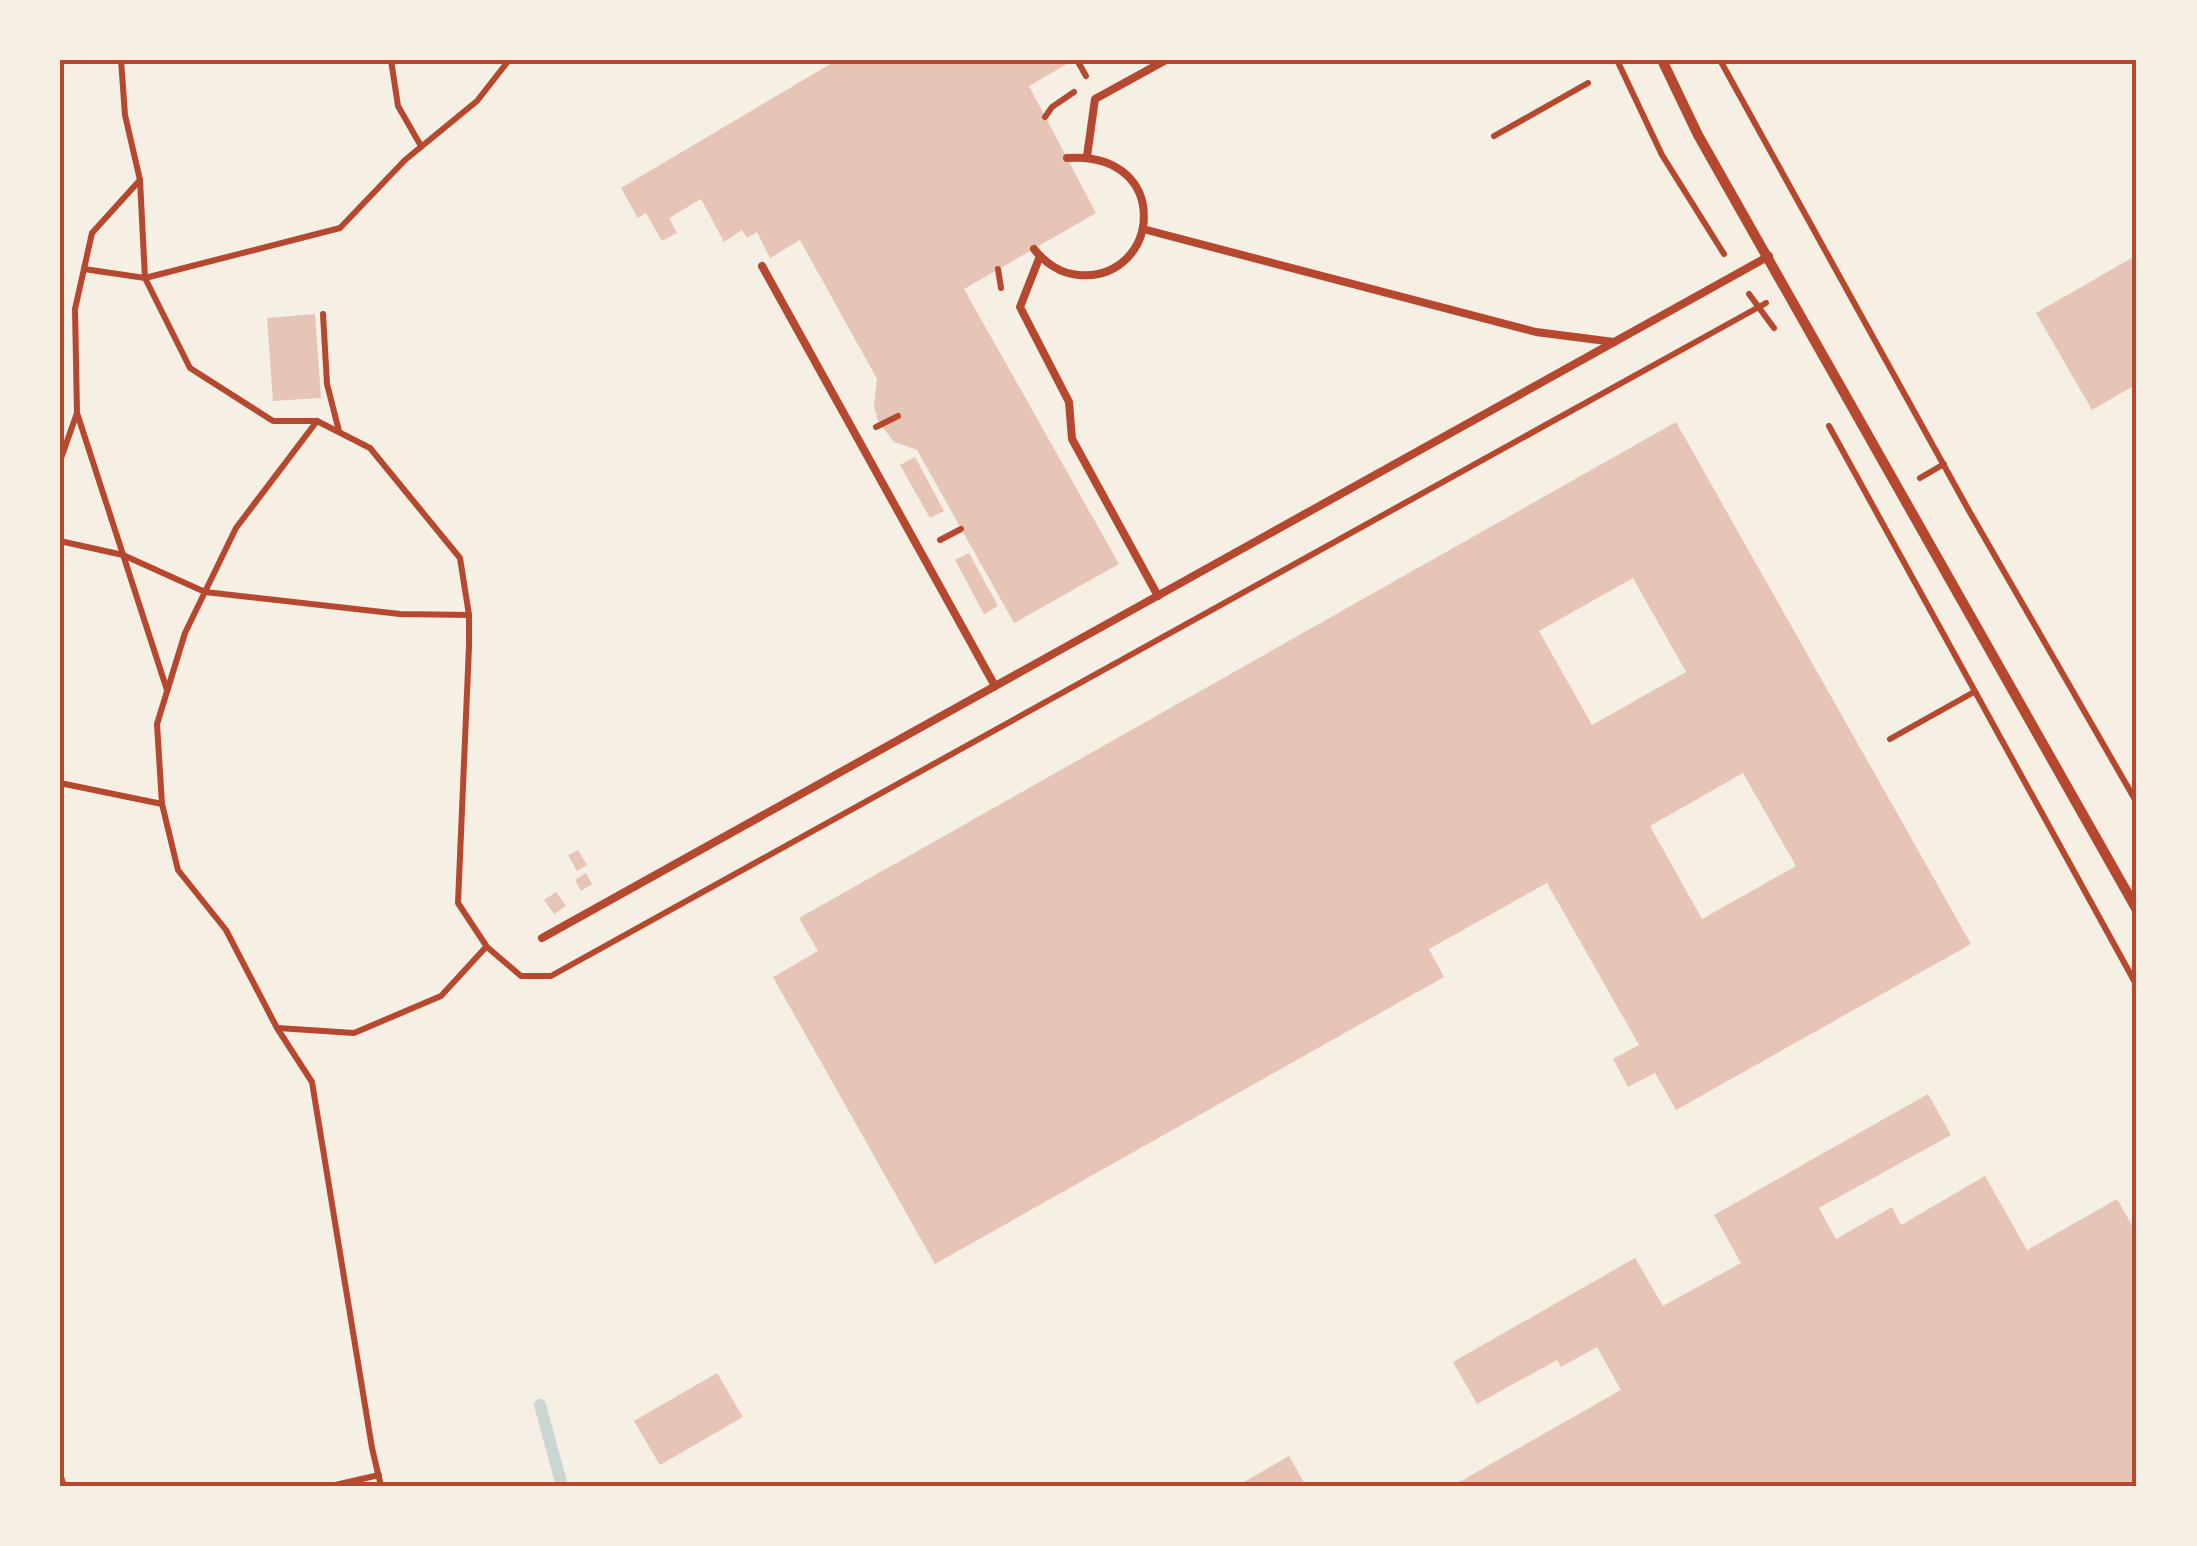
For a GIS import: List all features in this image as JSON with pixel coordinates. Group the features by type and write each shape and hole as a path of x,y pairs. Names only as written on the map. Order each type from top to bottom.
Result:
{"street":[{"path":"1662,60 1698,135 2137,910"}],"lane":[{"path":"1087,156 1095,99 1166,60"},
{"path":"1067,158 1087,156 1120,167 1140,194 1144,229 1124,261 1090,276 1054,268 1037,252 1020,307 1069,402 1072,439 1158,596"},
{"path":"1144,229 1536,332 1614,342"},
{"path":"542,938 1769,256"},
{"path":"762,266 995,686"}],"path":[{"path":"121,60 126,115 140,180 145,278 190,368 273,421 317,421 370,448 460,558 469,615 458,903 486,947 521,976 550,976 1760,308 1786,286"},
{"path":"392,60 398,106 421,146"},
{"path":"84,270 145,278 340,228 421,146 477,101 508,60"},
{"path":"1077,60 1089,83"},
{"path":"1617,60 1662,155 1736,276 1777,333"},
{"path":"1720,60 1968,509 2137,803"},
{"path":"1494,136 1588,83"},
{"path":"140,180 92,233 75,309 78,413 167,692"},
{"path":"323,314 327,384 340,432"},
{"path":"1820,410 2137,986"},
{"path":"60,461 78,413"},
{"path":"317,421 236,528 185,633 158,724 162,804 178,870 226,930 277,1028 312,1082 382,1486"},
{"path":"60,541 123,555 205,592 400,614 469,615"},
{"path":"1890,740 1974,692"},
{"path":"60,783 162,804"},
{"path":"2113,944 2125,937"},
{"path":"277,1028 354,1033 441,996 486,947"},
{"path":"60,1474 64,1486"},
{"path":"332,1486 379,1475"}],"building":[{"path":"837,60 1074,60 1029,86 1096,213 964,289 1119,564 1014,623 917,450 894,442 878,421 874,406 877,379 800,240 770,258 757,232 747,238 742,230 724,242 701,199 669,218 677,233 662,241 646,213 638,218 621,188"},
{"path":"2137,255 2137,384 2092,410 2036,313"},
{"path":"315,314 321,398 273,401 267,318"},
{"path":"1676,422 1971,944 1676,1110 1655,1073 1628,1087 1613,1059 1639,1045 1547,883 1429,949 1444,977 935,1264 773,977 818,951 799,918","holes":["1633,578 1686,672 1592,725 1539,631","1743,773 1796,866 1702,919 1650,826"]},
{"path":"915,457 944,511 930,518 900,465"},
{"path":"969,553 998,606 984,614 955,560"},
{"path":"578,850 587,865 577,871 568,855"},
{"path":"586,873 592,884 581,891 575,880"},
{"path":"556,892 566,906 554,914 544,900"},
{"path":"1928,1094 1951,1135 1819,1208 1828,1225 1836,1239 1892,1207 1901,1225 1985,1176 2027,1250 2117,1199 2137,1234 2137,1486 1728,1483 1452,1486 1621,1390 1597,1347 1561,1367 1557,1360 1477,1404 1453,1362 1635,1258 1663,1306 1741,1263 1714,1215"},
{"path":"717,1373 743,1417 660,1465 634,1421"},
{"path":"1289,1456 1306,1486 1237,1486"}],"waterway":[{"path":"540,1405 562,1486"}]}
